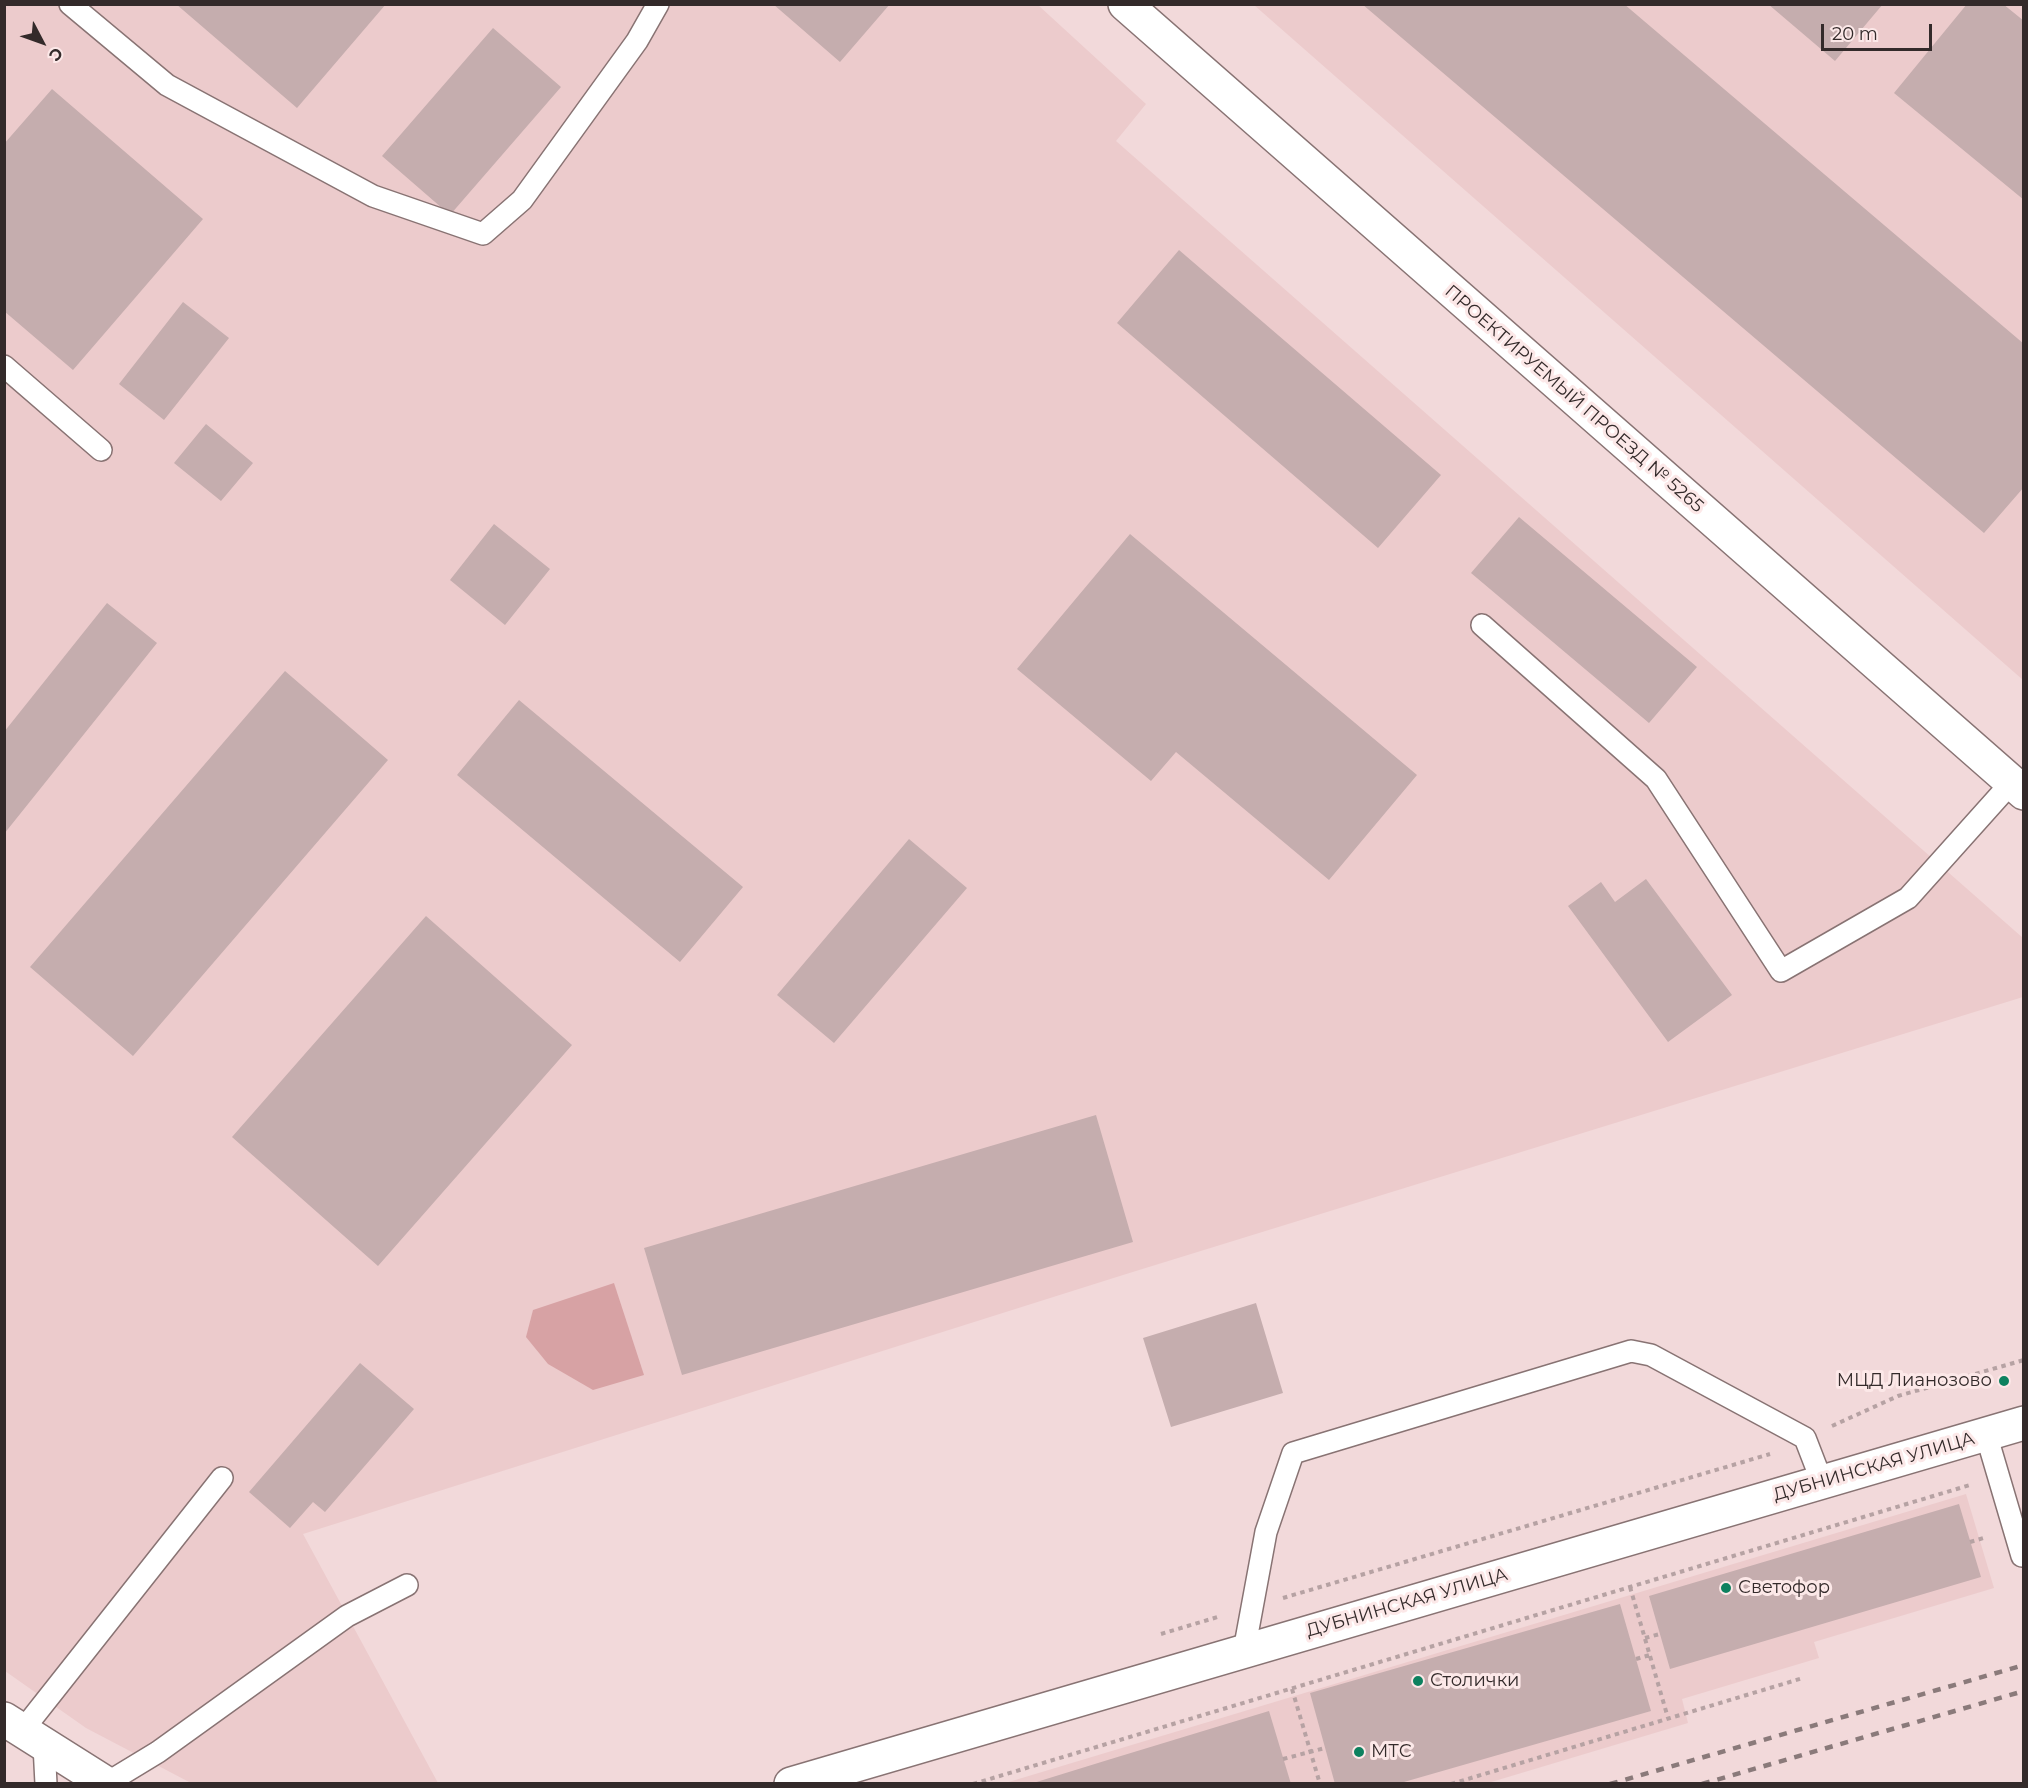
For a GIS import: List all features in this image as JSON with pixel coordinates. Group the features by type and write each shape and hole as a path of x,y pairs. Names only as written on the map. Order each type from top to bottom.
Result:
{"street":[{"name":"ПРОЕКТИРУЕМЫЙ ПРОЕЗД № 5265","path":"1131,7 2018,788"},
{"name":"ДУБНИНСКАЯ УЛИЦА","path":"791,1784 2024,1423"},
{"path":"24,1732 107,1783"}],"lane":[{"path":"70,4 178,90 374,196 483,234 522,200 637,41 658,4"},
{"path":"4,366 101,450"},
{"path":"1482,624 1656,779 1781,970 1908,898 2018,788"},
{"path":"1244,1651 1266,1532 1293,1453 1631,1351 1651,1355 1805,1438 1822,1482"},
{"path":"1986,1434 2022,1556"},
{"path":"46,1784 24,1732 222,1478"},
{"path":"107,1783 158,1752 347,1616 408,1585"}],"path":[{"path":"1161,1634 1764,1457 1898,1396 2024,1360"},
{"path":"973,1784 1998,1476"},
{"path":"1630,1587 1668,1719"},
{"path":"1645,1638 1660,1634"},
{"path":"1636,1659 1650,1655"},
{"path":"1451,1784 1803,1678"},
{"path":"1292,1689 1320,1784"},
{"path":"1283,1759 1326,1748"}],"shaded area":[{"path":"5,5 1038,5 1146,104 1116,141 2023,938 2023,997 1123,1275 303,1534 438,1783 191,1783 86,1728 5,1671"},
{"path":"1254,5 2023,5 2023,680"},
{"path":"614,1283 644,1375 593,1390 548,1364 526,1337 533,1310"},
{"path":"1966,1494 1994,1588 1814,1642 1819,1658 1682,1699 1688,1723 1488,1783 1002,1784"}],"building":[{"path":"176,4 386,4 297,108"},
{"path":"773,4 890,4 840,62"},
{"path":"1362,4 1624,4 2024,344 2024,487 1984,533"},
{"path":"1768,4 1883,4 1835,61"},
{"path":"1967,4 2003,4 2024,21 2024,200 1894,93"},
{"path":"493,28 561,87 450,215 382,156"},
{"path":"52,89 203,219 73,370 4,311 4,144"},
{"path":"1179,250 1441,475 1378,548 1117,323"},
{"path":"183,302 229,338 164,420 119,384"},
{"path":"206,424 253,463 221,501 174,463"},
{"path":"1519,517 1697,667 1649,723 1471,573"},
{"path":"494,524 550,569 505,625 450,580"},
{"path":"1130,534 1417,775 1329,880 1176,752 1151,781 1017,669"},
{"path":"107,603 157,643 4,834 4,732"},
{"path":"285,671 388,760 133,1056 30,967"},
{"path":"519,700 743,887 680,962 457,775"},
{"path":"909,839 967,888 834,1043 777,995"},
{"path":"1646,879 1732,995 1668,1042 1568,906 1601,882 1615,902"},
{"path":"426,916 572,1045 378,1266 232,1137"},
{"path":"1096,1115 1133,1242 682,1375 644,1248"},
{"path":"1256,1303 1283,1393 1171,1427 1143,1338"},
{"path":"360,1363 414,1409 325,1512 313,1502 290,1528 249,1492"},
{"path":"1959,1504 1981,1577 1670,1669 1649,1596"},
{"path":"1620,1604 1651,1711 1397,1784 1335,1784 1310,1693"},
{"path":"1269,1711 1291,1784 1030,1784 1111,1759"}],"railway":[{"path":"1610,1784 2024,1665"},
{"path":"1702,1784 2024,1691"}],"place":[{"name":"МЦД Лианозово","path":"2004,1381"},
{"name":"Светофор","path":"1726,1588"},
{"name":"Столички","path":"1418,1681"},
{"name":"МТС","path":"1359,1752"}]}
